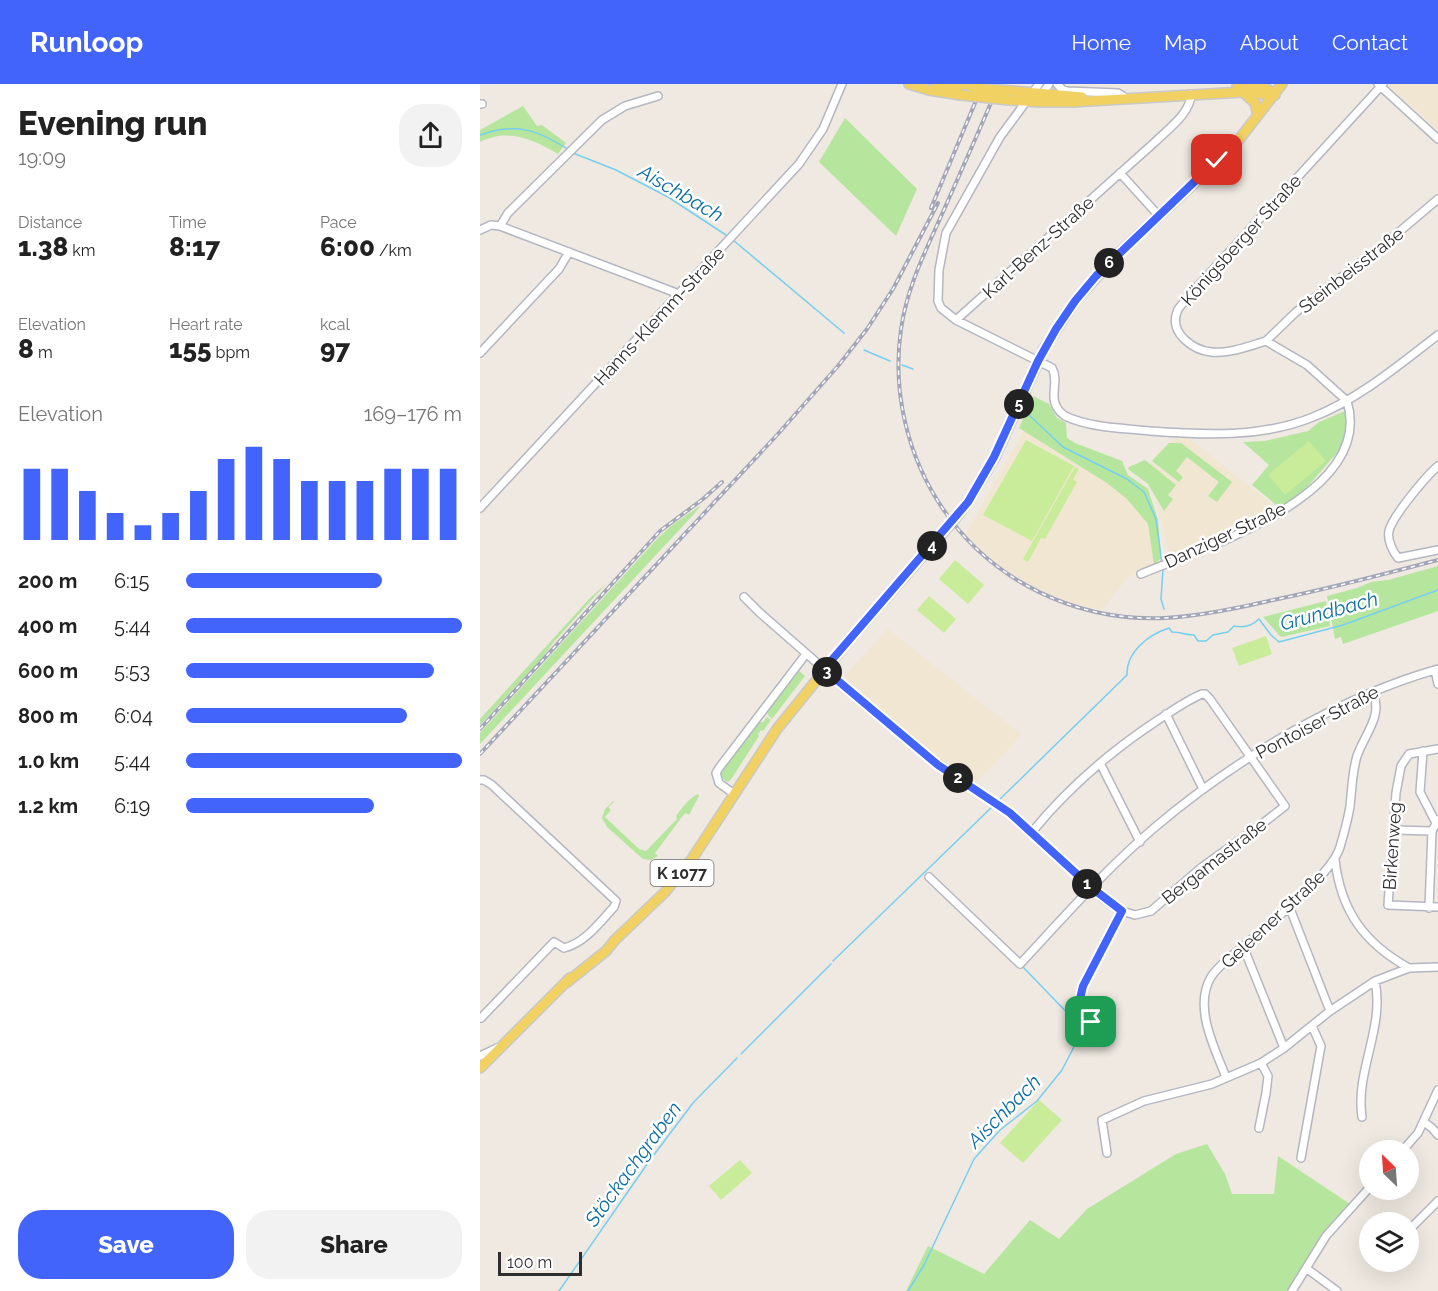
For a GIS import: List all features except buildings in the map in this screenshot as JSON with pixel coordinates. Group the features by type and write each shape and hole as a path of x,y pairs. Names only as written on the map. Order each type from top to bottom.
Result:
{"main road":[{"path":"909,84 1011,95 1033,93 1100,98 1256,85 1267,87 1273,92"},
{"path":"929,84 1011,95 1025,101 1072,102 1191,94 1273,92"},
{"name":"K 1077","path":"1213,166 1282,84"},
{"path":"1243,92 1255,103 1257,111"},
{"name":"K 1077","path":"480,1068 566,983 606,951 678,877 777,729 824,669 968,502 994,457 1038,361 1064,316 1089,284 1157,214 1234,146 1273,92"}],"street":[{"name":"Hanns-Klemm-Straße","path":"480,508 805,156 823,129 842,84"},
{"path":"1039,84 1000,137 946,233 939,270 938,301 941,308 956,320 1049,366 1055,372 1053,396 1061,413 1104,427 1199,434 1267,429 1311,418 1347,401 1438,334"},
{"path":"1025,101 1037,99 1049,84"},
{"path":"1058,85 1067,91 1118,93 1123,96"},
{"path":"1380,85 1438,139"},
{"name":"Königsberger Straße","path":"1266,341 1235,350 1211,352 1186,343 1177,327 1176,314 1188,297 1380,85"},
{"name":"Karl-Benz-Straße","path":"956,320 1155,142 1181,116 1191,100 1191,94"},
{"path":"500,226 508,213 594,127 616,110 634,102 658,96"},
{"path":"1120,173 1157,214"},
{"name":"Steinbeisstraße","path":"1266,341 1296,312 1386,243 1438,199"},
{"path":"480,230 491,225 500,226 679,294"},
{"path":"480,353 559,269 569,252"},
{"path":"1266,341 1307,365 1347,401"},
{"name":"Danziger Straße","path":"1141,574 1277,514 1317,484 1329,473 1345,451 1351,425 1347,401"},
{"path":"1438,466 1410,498 1390,527 1389,537 1398,558 1438,550"},
{"path":"744,597 806,654 930,758 996,803 1032,832 1092,888 1122,911 1083,986 1079,1003 1101,1038"},
{"path":"734,794 719,783 716,773 718,768 806,654"},
{"path":"1437,670 1438,684"},
{"name":"Pontoiser Straße","path":"930,877 1020,964 1092,888 1140,842 1203,789 1252,756 1307,724 1394,683 1437,670"},
{"name":"Geleener Straße","path":"1226,1077 1208,1024 1204,997 1208,985 1214,973 1311,886 1335,860 1346,825 1355,764 1361,745 1376,715 1377,706 1373,692"},
{"path":"1032,832 1068,792 1122,744 1199,695 1205,694 1252,756"},
{"path":"1166,714 1203,789"},
{"name":"Birkenweg","path":"1438,749 1408,754 1401,766 1396,793 1388,905 1438,907"},
{"name":"Birkenweg","path":"1423,751 1420,792 1437,821"},
{"name":"Bergamastraße","path":"1122,911 1135,915 1151,911 1202,867 1285,806 1252,756"},
{"path":"1100,763 1140,842"},
{"path":"480,780 492,785 616,901 614,907 573,946 564,948 554,942 481,1018"},
{"path":"1429,908 1435,858 1432,831 1437,821"},
{"path":"1394,830 1432,831"},
{"path":"1335,860 1343,897 1352,918 1369,939 1392,958 1409,968"},
{"path":"1289,906 1330,1011"},
{"path":"1243,946 1284,1048"},
{"path":"1107,1152 1102,1120 1144,1101 1212,1084 1261,1063 1284,1048 1330,1011 1375,981 1409,968 1438,967"},
{"path":"1362,1117 1359,1100 1377,1012 1378,996 1375,981"},
{"path":"1301,1158 1321,1046 1312,1026"},
{"path":"480,1056 502,1045"},
{"path":"1259,1128 1268,1076 1261,1063"},
{"path":"1412,1140 1419,1133 1438,1090"},
{"path":"1424,1122 1438,1136"},
{"path":"1292,1291 1326,1236 1359,1199"},
{"path":"1419,1220 1438,1201"},
{"path":"1306,1269 1337,1291"}],"shaded area":[{"path":"1386,84 1438,84 1438,131 1419,112"},
{"path":"1024,431 1108,483 1127,499 1148,524 1154,565 1127,578 1102,610 1068,602 1031,586 988,556 966,534"},
{"path":"1182,433 1282,512 1170,562 1160,515 1155,499 1147,487 1152,461 1159,451"},
{"path":"888,629 1022,735 977,781 956,771 923,747 844,676"}],"green space":[{"path":"523,106 537,126 542,125 566,143 558,154 520,137 501,136 480,142 480,130"},
{"path":"845,118 917,189 896,236 819,162"},
{"path":"1033,396 1049,404 1057,418 1066,423 1067,438 1122,461 1128,475 1148,489 1158,520 1161,558 1154,565 1148,524 1127,499 1107,483 1019,428"},
{"path":"1345,411 1348,424 1341,448 1303,492 1279,507 1252,485 1269,465 1243,442 1265,441 1308,431 1319,422"},
{"path":"1026,440 1074,466 1032,541 983,515"},
{"path":"1309,441 1326,461 1285,495 1268,475"},
{"path":"1169,443 1181,443 1232,482 1217,502 1208,496 1219,482 1187,457 1176,471 1183,477 1179,482 1152,461"},
{"path":"1145,460 1176,485 1168,495 1173,499 1164,511 1148,484 1128,469"},
{"path":"1075,467 1079,469 1073,479 1077,482 1045,539 1041,538 1028,562 1023,559"},
{"path":"701,505 480,744 480,733 658,538"},
{"path":"955,560 984,585 968,604 939,579"},
{"path":"1438,566 1438,611 1343,644 1341,637 1335,639 1327,596 1371,582 1388,580"},
{"path":"606,584 480,725 480,719 590,598"},
{"path":"929,596 956,619 944,633 917,610"},
{"path":"1326,601 1330,626 1281,637 1263,617"},
{"path":"1266,636 1272,654 1239,666 1232,648"},
{"path":"797,669 805,676 772,719 766,709"},
{"path":"767,717 771,720 758,734 759,736 732,778 726,781 722,777 721,769 757,722 763,722"},
{"path":"698,794 689,815 685,813 655,853 658,856 651,860 643,859 607,827 602,818 605,809 613,801 608,807 611,810 605,817 639,849 646,851 677,819 676,816 686,804"},
{"path":"1039,1100 1062,1120 1023,1163 1000,1143"},
{"path":"1207,1144 1225,1174 1232,1194 1274,1194 1278,1156 1350,1204 1325,1233 1288,1291 906,1291 928,1246 984,1274 1030,1220 1059,1239 1087,1209 1176,1154"},
{"path":"740,1160 752,1173 721,1200 709,1186"}],"waterway":[{"name":"Aischbach","path":"480,135 505,129 526,130 547,137 569,150"},
{"name":"Aischbach","path":"573,153 616,170 668,197 729,237"},
{"name":"Aischbach","path":"733,240 844,333"},
{"name":"Aischbach","path":"864,350 890,361"},
{"name":"Aischbach","path":"902,365 913,369"},
{"name":"Aischbach","path":"1029,415 1063,447 1127,479 1144,492 1156,519 1162,564"},
{"name":"Aischbach","path":"1163,569 1161,599 1164,609"},
{"name":"Grundbach","path":"997,802 1127,675 1134,652 1146,640 1161,631 1169,628 1172,632 1194,635 1198,641 1206,641 1213,635 1228,632 1234,626 1247,626 1259,619 1279,642 1343,625 1438,590"},
{"name":"Stöckachgraben","path":"833,961 994,805"},
{"name":"Stöckachgraben","path":"741,1054 831,964"},
{"name":"Aischbach","path":"908,1291 924,1265 974,1159 1000,1130 1037,1101 1062,1070 1080,1035 1080,1026 1021,965"},
{"name":"Stöckachgraben","path":"559,1291 650,1160 693,1103 737,1058"}],"railway":[{"path":"931,208 983,84"},
{"path":"999,84 918,269 904,313 899,352 901,399 912,445 930,489 963,535 1012,577 1040,592 1069,605 1100,613 1132,617 1165,618 1222,611 1438,560"},
{"path":"480,754 777,435 838,366 867,329 893,289 938,203"},
{"path":"480,729 660,531 722,482"}],"route":[{"path":"1091,1022 1079,1003 1083,986 1122,911 1092,888 1010,813 938,765 824,669 968,502 994,457 1038,361 1075,301 1116,256 1217,160"}]}
